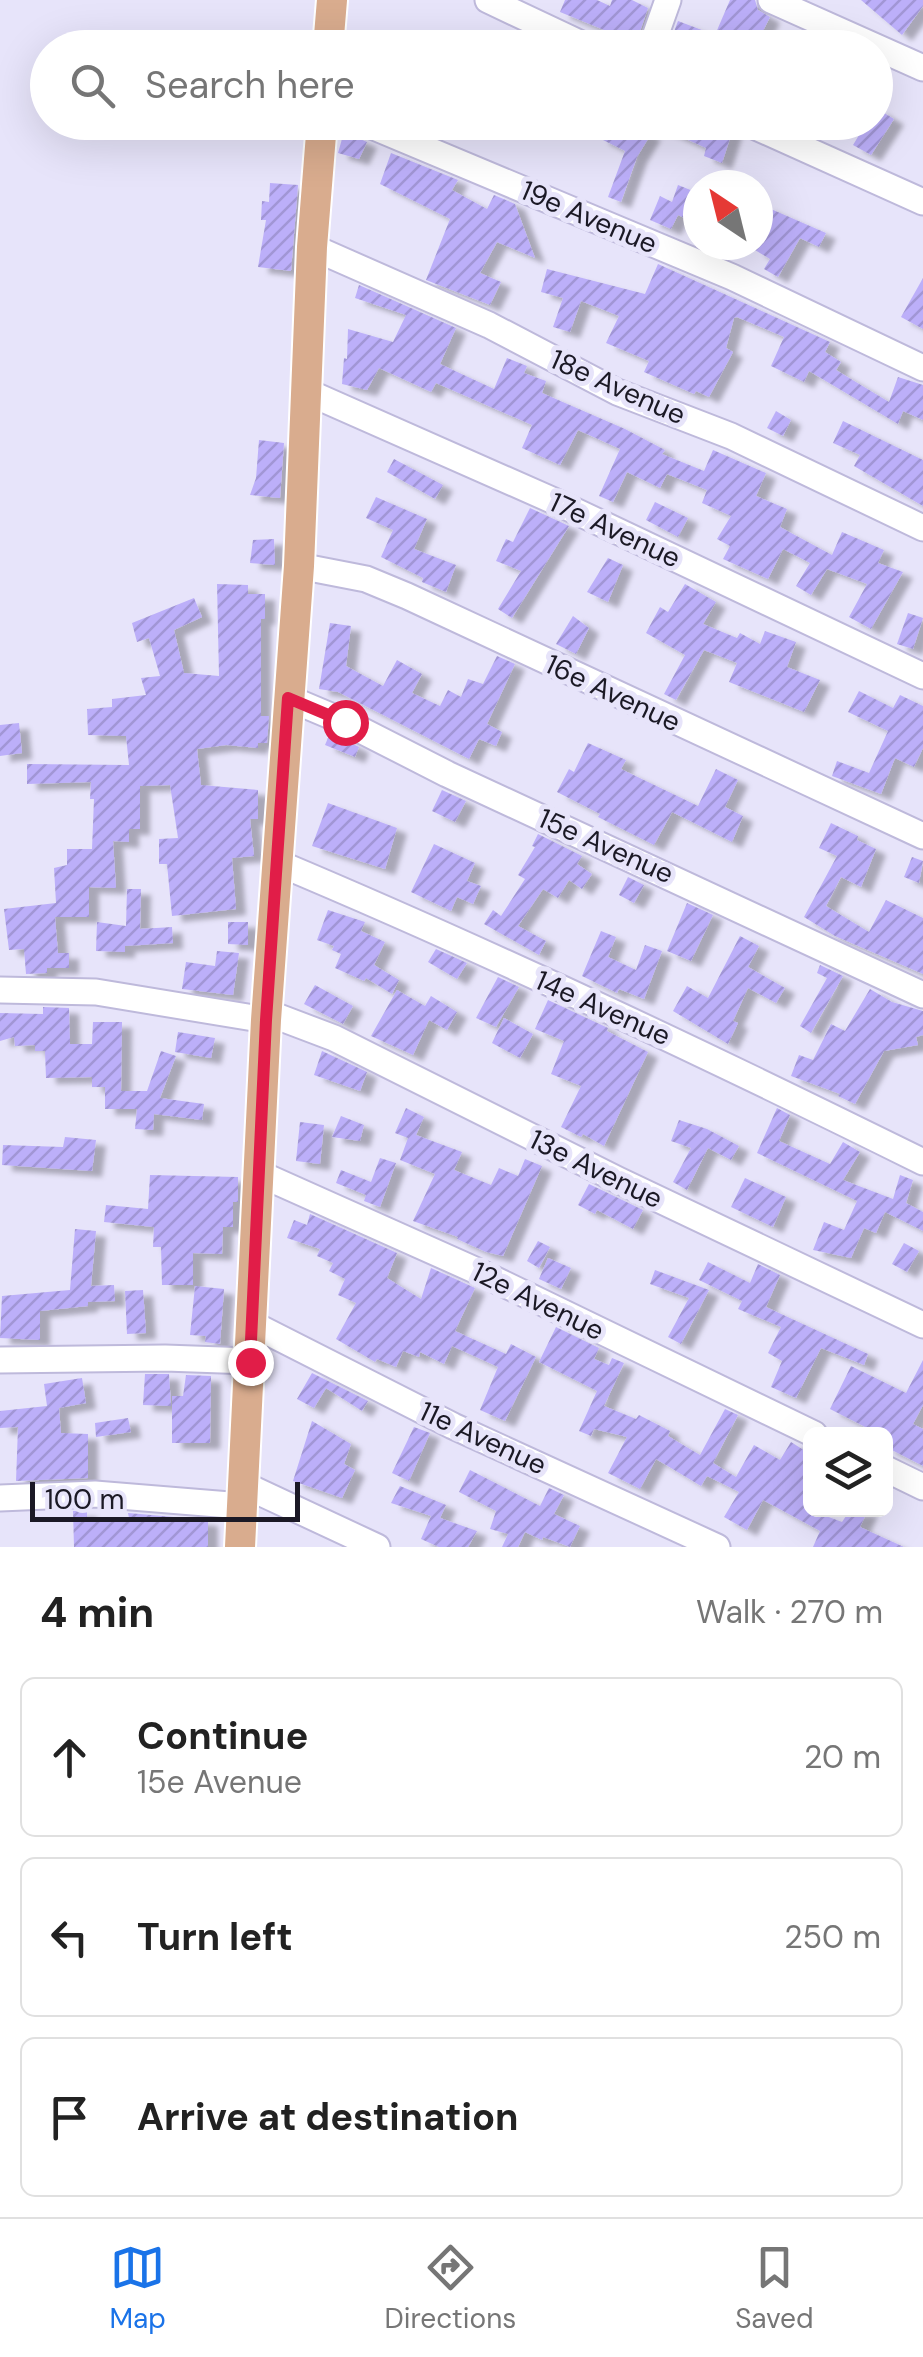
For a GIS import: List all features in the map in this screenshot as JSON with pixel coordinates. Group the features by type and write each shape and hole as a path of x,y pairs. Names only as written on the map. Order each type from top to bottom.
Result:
{"main road":[{"path":"330,30 332,0"},
{"path":"240,1547 321,140"}],"street":[{"path":"488,0 552,30"},
{"path":"657,30 668,0"},
{"path":"771,0 838,30"},
{"path":"893,55 923,68"},
{"name":"19e Avenue","path":"405,140 732,277 923,368"},
{"path":"784,140 923,202"},
{"name":"18e Avenue","path":"312,247 489,325 617,392 730,436 923,528"},
{"name":"17e Avenue","path":"305,390 923,676"},
{"name":"16e Avenue","path":"298,566 366,580 407,596 923,836"},
{"name":"15e Avenue","path":"288,698 923,995"},
{"name":"14e Avenue","path":"278,863 678,1042 923,1162"},
{"name":"13e Avenue","path":"0,990 96,992 268,1017 334,1038 587,1165 923,1325"},
{"name":"12e Avenue","path":"260,1174 476,1270 803,1429"},
{"name":"11e Avenue","path":"252,1324 453,1426 717,1547"},
{"path":"0,1360 165,1358 250,1362"},
{"path":"893,1472 923,1487"},
{"path":"0,1498 242,1495 377,1547"}],"building":[{"path":"565,0 597,0 610,6 612,0 632,0 648,8 640,30 604,30 560,12"},
{"path":"730,0 755,0 758,10 770,17 764,30 717,30"},
{"path":"861,0 923,0 923,6 902,35"},
{"path":"678,21 702,30 675,30"},
{"path":"342,140 367,142 359,159 338,153"},
{"path":"603,140 647,140 621,202 608,197 625,151"},
{"path":"688,140 729,140 722,163 704,156 706,148"},
{"path":"856,140 881,140 871,155 853,145"},
{"path":"391,153 458,180 452,190 487,209 494,195 515,204 535,258 497,242 480,273 501,282 490,305 426,280 450,219 380,184"},
{"path":"270,183 298,185 291,271 258,267 266,220 261,220 262,201 269,202"},
{"path":"678,185 683,187 683,217 678,215 671,229 650,220 660,196 672,202"},
{"path":"773,210 826,233 819,247 800,238 778,277 764,269 773,260"},
{"path":"658,264 830,342 825,352 841,362 836,370 889,402 898,377 923,385 923,420 903,411 898,424 809,371 804,382 771,366 784,337 737,317 726,348 733,352 709,397 644,372 649,361 606,343 619,316 581,301 570,332 553,327 563,298 541,292 547,269 645,294"},
{"path":"923,278 923,329 901,317"},
{"path":"359,285 456,328 440,364 494,389 507,358 527,366 524,373 546,381 542,393 625,429 665,450 662,454 704,471 713,450 766,473 756,496 787,509 780,527 832,555 842,532 884,550 878,563 903,572 871,629 849,617 867,584 827,569 811,595 796,586 810,563 783,549 768,579 723,559 730,546 717,539 731,516 702,503 707,490 667,474 660,488 627,472 613,502 599,496 620,449 578,430 560,465 522,448 532,425 436,383 431,392 379,368 367,390 342,384 348,329 393,342 406,315 355,298"},
{"path":"776,411 791,420 783,436 767,428"},
{"path":"843,421 923,460 923,506 854,466 860,455 833,443"},
{"path":"259,440 284,443 280,498 250,495 256,478"},
{"path":"394,459 443,485 435,499 387,472"},
{"path":"376,497 427,519 414,549 456,565 446,592 381,557 393,530 366,518"},
{"path":"655,502 688,518 678,537 646,520"},
{"path":"530,508 569,526 512,618 498,609 521,571 496,561 506,539 513,542"},
{"path":"274,539 275,565 250,563 253,540"},
{"path":"608,558 623,565 608,602 587,592"},
{"path":"217,584 248,585 248,594 265,594 265,619 261,619 261,716 269,716 267,743 258,743 258,748 226,745 197,749 201,785 258,790 258,819 250,819 254,856 232,858 236,909 172,916 167,864 159,864 159,839 178,838 170,785 140,786 140,829 129,829 129,842 113,841 116,888 89,887 89,917 55,917 58,953 69,953 69,968 47,968 47,973 26,974 24,949 9,950 4,909 56,903 54,868 67,865 67,849 92,849 94,799 90,799 91,782 27,784 27,764 129,765 126,736 88,735 87,709 112,707 112,699 146,695 141,678 160,676 149,638 137,642 132,623 194,598 202,617 174,630 184,673 219,676"},
{"path":"685,584 716,602 703,624 737,638 740,633 760,644 765,631 796,642 787,667 820,680 804,712 729,682 737,663 704,650 676,700 664,694 685,655 646,633 660,607 668,612"},
{"path":"908,613 923,618 913,649 897,644"},
{"path":"573,616 589,628 576,654 556,644"},
{"path":"330,623 351,626 346,666 383,686 397,660 422,674 412,693 440,706 448,690 461,697 468,679 483,684 497,656 515,664 487,724 502,732 496,746 479,739 469,759 338,692 319,689"},
{"path":"859,691 893,708 900,695 923,706 923,748 914,767 895,758 881,794 832,776 837,761 869,773 888,731 848,712"},
{"path":"19,723 22,753 0,756 0,725"},
{"path":"330,733 359,747 355,757 325,745"},
{"path":"588,743 626,760 621,769 698,806 716,769 738,780 725,807 743,816 732,842 672,812 654,845 557,792 569,769 574,772"},
{"path":"442,790 466,801 455,822 432,811"},
{"path":"328,803 397,828 385,869 312,846"},
{"path":"831,823 876,849 861,887 841,877 826,906 869,932 886,900 923,918 923,974 835,936 804,917 837,856 819,848"},
{"path":"538,834 582,856 577,864 592,874 582,889 569,880 558,898 543,889 518,926 546,941 539,955 484,924 493,910 501,916 525,879 518,875 535,847 532,846"},
{"path":"434,844 475,863 467,881 481,886 473,904 457,897 451,911 411,892"},
{"path":"912,857 923,861 919,883 904,877"},
{"path":"628,877 644,885 634,903 619,895"},
{"path":"127,889 141,889 140,929 172,927 173,943 125,946 125,952 96,951 97,922 126,926"},
{"path":"687,903 713,915 691,961 667,951"},
{"path":"328,910 365,922 361,931 385,942 374,965 399,980 392,994 366,978 364,981 335,968 341,954 332,950 334,946 317,940"},
{"path":"228,922 248,922 248,945 228,944"},
{"path":"601,931 616,937 608,957 636,970 645,945 662,951 644,999 619,989 617,993 582,976"},
{"path":"740,936 759,946 748,967 785,988 776,1003 748,988 733,1021 738,1023 728,1044 673,1011 687,986 708,998"},
{"path":"436,949 467,963 457,979 428,962"},
{"path":"217,951 239,953 233,995 182,989 186,962 215,966"},
{"path":"820,965 843,976 811,1033 800,1026 827,978 817,973"},
{"path":"498,977 519,987 496,1027 476,1018"},
{"path":"315,985 353,1006 343,1024 304,1004"},
{"path":"870,989 892,1002 923,1011 923,1035 916,1037 918,1045 884,1051 855,1104 840,1094 791,1076 799,1055 813,1060 831,1024 845,1031"},
{"path":"397,990 425,1006 431,996 457,1012 447,1030 429,1020 413,1055 371,1036"},
{"path":"548,1000 648,1052 604,1146 561,1127 581,1086 551,1074 564,1041 535,1029"},
{"path":"43,1007 69,1008 70,1044 92,1044 93,1022 122,1022 121,1091 147,1091 161,1051 176,1056 160,1098 204,1104 202,1120 154,1114 153,1130 135,1129 137,1109 105,1109 105,1087 92,1087 92,1077 46,1078 45,1051 35,1051 35,1045 15,1046 14,1037 0,1041 0,1013 43,1014"},
{"path":"504,1018 533,1034 520,1058 492,1043"},
{"path":"178,1032 215,1038 211,1058 175,1052"},
{"path":"322,1051 367,1072 360,1091 314,1075"},
{"path":"406,1108 424,1117 416,1135 462,1152 454,1170 491,1185 499,1168 518,1176 525,1159 542,1166 503,1256 413,1221 435,1174 400,1160 408,1138 395,1133"},
{"path":"777,1108 790,1115 779,1141 830,1164 843,1142 860,1152 843,1180 893,1199 900,1175 913,1180 906,1203 923,1212 923,1231 885,1212 876,1233 864,1228 851,1258 813,1250 824,1222 844,1230 857,1201 757,1153"},
{"path":"341,1116 364,1125 360,1141 332,1137"},
{"path":"679,1120 739,1146 731,1160 708,1148 687,1190 673,1182 691,1148 671,1141"},
{"path":"300,1122 324,1125 320,1164 296,1161"},
{"path":"65,1137 96,1140 92,1171 2,1165 3,1145 63,1147"},
{"path":"380,1158 396,1163 380,1207 364,1201 366,1195 336,1183 341,1170 371,1182"},
{"path":"150,1175 238,1177 233,1227 223,1227 222,1254 193,1253 193,1285 162,1285 161,1247 153,1247 154,1227 104,1222 106,1205 148,1209"},
{"path":"745,1178 786,1197 773,1227 731,1207"},
{"path":"589,1184 643,1210 633,1229 597,1210 595,1214 578,1205"},
{"path":"310,1214 397,1253 387,1278 421,1299 431,1268 475,1288 455,1331 506,1354 511,1344 536,1357 505,1421 480,1410 498,1367 452,1346 444,1364 420,1352 419,1357 403,1351 396,1367 377,1359 375,1362 336,1339 356,1303 338,1295 345,1279 329,1271 333,1263 317,1256 320,1249 287,1238 294,1220 307,1225"},
{"path":"75,1229 96,1231 91,1286 114,1285 115,1301 40,1311 40,1340 0,1338 2,1296 70,1290"},
{"path":"538,1241 550,1247 539,1268 527,1261"},
{"path":"904,1243 919,1251 907,1272 892,1264"},
{"path":"548,1258 571,1268 561,1289 539,1279"},
{"path":"708,1262 750,1283 758,1264 780,1275 766,1307 868,1354 864,1365 821,1348 796,1398 771,1387 782,1361 768,1353 781,1327 738,1309 742,1301 699,1280"},
{"path":"655,1270 709,1290 681,1344 668,1337 689,1298 650,1284"},
{"path":"195,1286 224,1289 220,1344 205,1342 206,1336 190,1335"},
{"path":"143,1290 146,1333 127,1334 125,1291"},
{"path":"556,1327 599,1348 594,1359 609,1365 612,1358 624,1363 604,1406 636,1419 639,1415 670,1431 668,1436 700,1455 725,1409 738,1415 713,1463 736,1477 754,1445 780,1460 791,1442 803,1450 803,1517 829,1517 842,1522 845,1517 865,1517 860,1527 904,1547 813,1547 820,1531 763,1500 747,1530 724,1517 739,1492 707,1476 701,1486 656,1459 640,1489 608,1473 627,1437 594,1429 591,1436 579,1431 597,1391 539,1362"},
{"path":"923,1360 923,1405 913,1424 923,1429 923,1466 893,1451 893,1427 865,1427 830,1409 851,1366 906,1393"},
{"path":"312,1373 368,1401 362,1411 326,1388 314,1408 297,1399"},
{"path":"145,1374 169,1374 171,1406 143,1405"},
{"path":"186,1375 211,1376 210,1443 172,1443 172,1396 183,1396"},
{"path":"82,1378 86,1403 59,1408 61,1433 88,1434 88,1478 16,1481 18,1427 0,1428 0,1411 47,1406 44,1384"},
{"path":"128,1418 131,1432 96,1437 95,1423"},
{"path":"312,1421 351,1444 344,1464 355,1470 342,1498 293,1481"},
{"path":"414,1427 430,1433 409,1481 392,1473"},
{"path":"470,1470 540,1506 549,1488 564,1495 554,1514 580,1526 570,1547 525,1532 518,1547 502,1547 508,1534 490,1529 496,1511 459,1492"},
{"path":"400,1486 446,1505 440,1518 477,1531 468,1547 439,1547 421,1539 431,1516 391,1503"},
{"path":"73,1511 87,1511 87,1520 129,1518 128,1513 208,1520 208,1547 74,1547"}],"route":[{"path":"250,1362 266,1020 288,698 345,722"}]}
